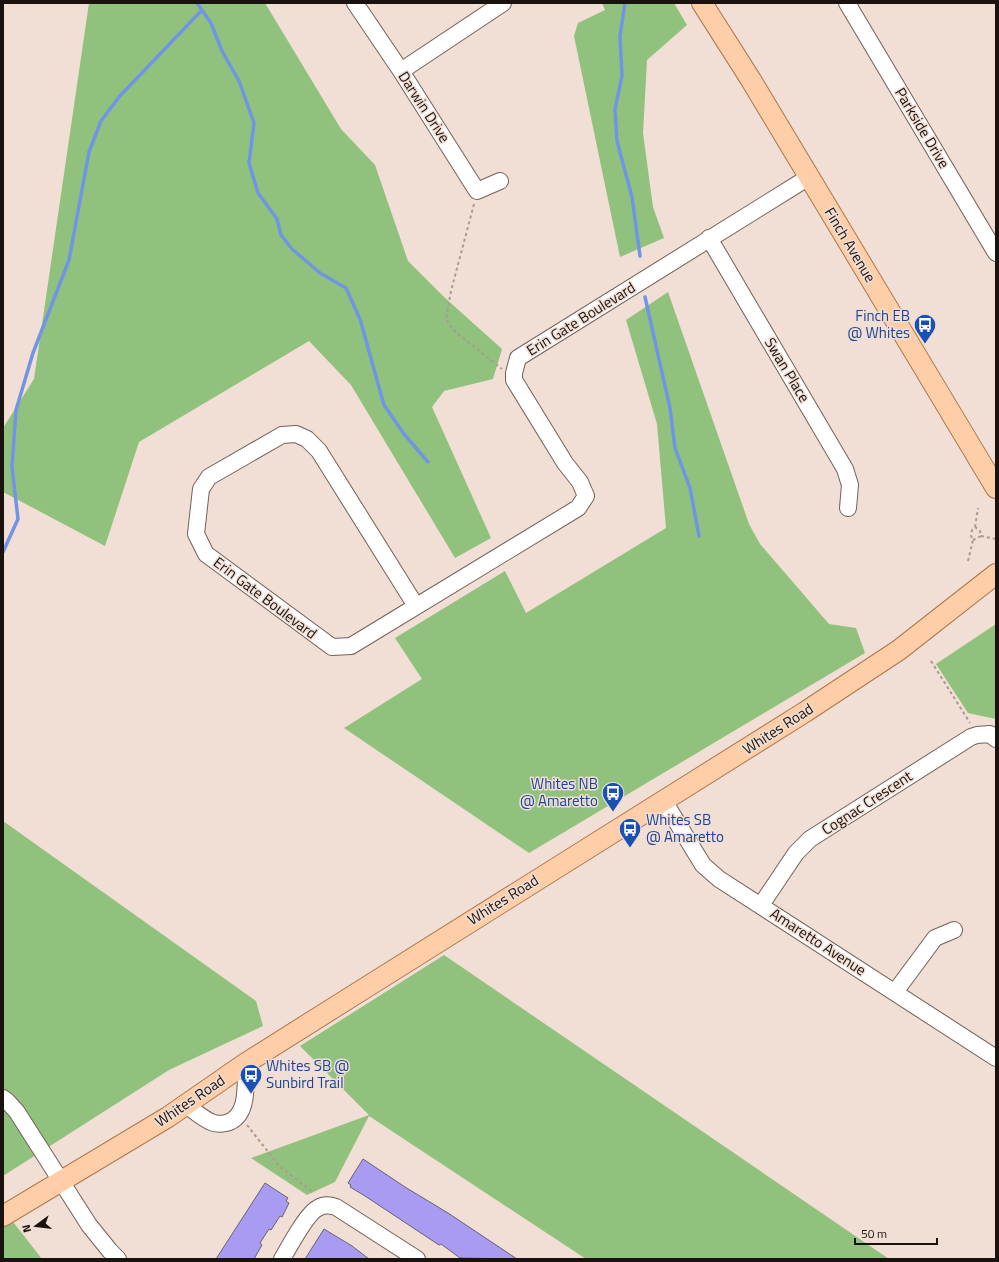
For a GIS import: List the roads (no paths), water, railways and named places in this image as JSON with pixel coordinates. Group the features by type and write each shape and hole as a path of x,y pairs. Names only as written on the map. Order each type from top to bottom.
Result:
{"main road":[{"name":"Finch Avenue","path":"702,3 752,80 996,488"},
{"name":"Whites Road","path":"3,1216 60,1180 168,1117 246,1063 805,712 899,650 996,574"}],"street":[{"name":"Darwin Drive","path":"355,3 401,71 477,191 500,181"},
{"path":"401,71 503,3"},
{"name":"Parkside Drive","path":"847,3 996,253"},
{"name":"Erin Gate Boulevard","path":"416,606 318,451 307,439 296,434 282,435 209,477 201,489 196,534 206,554 332,647 351,646 578,508 586,496 580,482 565,463 514,380 514,373 518,358 809,177"},
{"name":"Swan Place","path":"709,238 845,469 850,485 848,508"},
{"name":"Cognac Crescent","path":"762,905 796,853 810,839 971,737 990,734 996,739"},
{"name":"Amaretto Avenue","path":"664,801 704,865 719,879 762,905 996,1058"},
{"path":"895,992 935,938 954,930"},
{"path":"185,1104 211,1122 221,1124 233,1121 241,1111 244,1100 246,1063"},
{"path":"3,1098 17,1112 89,1225 118,1259"},
{"path":"282,1259 316,1208 330,1205 336,1207 417,1259"}],"waterway":[{"path":"197,3 211,23 222,51 239,81 254,123 249,163 258,193 277,219 281,235 292,249 320,273 346,288 360,319 384,405 404,434 428,462"},
{"path":"625,3 620,36 622,76 615,109 617,141 632,197 640,256"},
{"path":"3,552 18,519 12,467 16,410 33,353 69,260 89,152 101,121 119,97 201,11"},
{"path":"645,297 670,408 675,448 690,488 699,536"}],"place":[{"name":"Finch EB @ Whites","path":"925,344"},
{"name":"Whites NB @ Amaretto","path":"613,812"},
{"name":"Whites SB @ Amaretto","path":"630,848"},
{"name":"Whites SB @ Sunbird Trail","path":"251,1094"}]}
